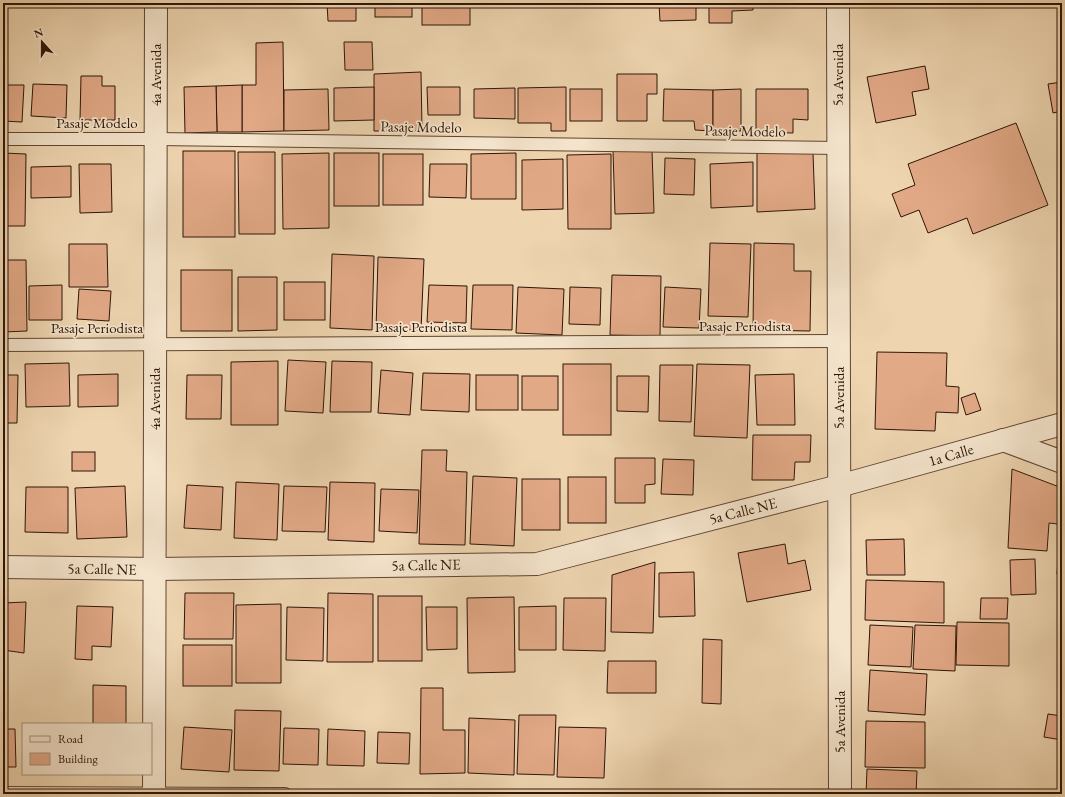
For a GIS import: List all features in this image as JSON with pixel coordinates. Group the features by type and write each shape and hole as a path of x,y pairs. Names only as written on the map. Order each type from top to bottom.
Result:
{"street":[{"name":"4a Avenida","path":"154,794 156,3"},
{"name":"5a Avenida","path":"838,3 840,794"},
{"name":"1a Calle","path":"839,486 1062,424"},
{"path":"1003,440 1062,462"},
{"name":"5a Calle NE","path":"3,567 154,569 537,564 839,486"}],"lane":[{"name":"Pasaje Modelo","path":"3,139 155,139 839,148"},
{"name":"Pasaje Periodista","path":"3,345 839,341"},
{"path":"3,793 285,794"}],"building":[{"path":"327,3 356,3 356,21 328,21"},
{"path":"375,3 412,3 412,17 375,17"},
{"path":"422,3 470,3 470,25 422,25"},
{"path":"659,3 696,3 696,20 660,21"},
{"path":"709,3 753,3 753,10 732,11 732,23 709,23"},
{"path":"283,42 284,131 242,132 242,85 256,85 256,43"},
{"path":"344,42 372,42 373,70 345,70"},
{"path":"925,66 929,89 912,92 916,115 876,123 867,77"},
{"path":"421,72 422,131 374,131 374,74"},
{"path":"617,74 657,74 657,94 647,94 647,121 617,121"},
{"path":"81,76 102,76 102,86 115,86 115,120 80,120"},
{"path":"1062,82 1062,111 1053,113 1048,84"},
{"path":"33,84 67,85 66,118 31,116"},
{"path":"3,85 24,85 22,122 3,121"},
{"path":"242,85 242,132 217,132 216,86"},
{"path":"216,86 217,132 185,133 184,87"},
{"path":"374,87 374,120 334,121 334,88"},
{"path":"427,87 460,87 460,115 428,115"},
{"path":"566,87 566,131 551,131 551,123 518,123 518,88"},
{"path":"515,88 515,119 474,118 474,89"},
{"path":"328,89 329,130 284,131 284,90"},
{"path":"570,89 602,89 602,121 570,121"},
{"path":"664,89 713,90 713,131 695,130 694,121 663,121"},
{"path":"741,89 741,131 713,131 713,90"},
{"path":"756,89 808,89 808,120 793,119 793,133 756,132"},
{"path":"1016,123 1048,205 973,234 967,218 928,233 919,210 901,217 892,194 915,185 908,164"},
{"path":"652,150 654,213 615,214 613,151"},
{"path":"183,151 235,151 235,237 183,237"},
{"path":"238,152 275,152 275,234 239,234"},
{"path":"757,152 813,153 815,209 757,212"},
{"path":"3,153 26,154 25,226 3,226"},
{"path":"329,153 329,228 283,229 282,154"},
{"path":"334,153 379,153 379,206 334,206"},
{"path":"516,153 516,199 471,199 471,154"},
{"path":"383,154 423,154 423,205 383,205"},
{"path":"611,154 611,229 568,229 567,155"},
{"path":"665,158 695,159 694,195 664,194"},
{"path":"563,159 563,209 522,210 522,160"},
{"path":"753,162 753,206 711,208 710,164"},
{"path":"79,164 111,164 112,212 80,213"},
{"path":"430,164 467,164 466,198 429,197"},
{"path":"71,166 71,197 31,198 31,167"},
{"path":"710,243 751,244 748,317 708,316"},
{"path":"754,243 794,244 794,271 811,271 810,331 753,330"},
{"path":"69,244 107,244 108,287 69,287"},
{"path":"332,254 374,256 372,330 330,328"},
{"path":"378,257 424,259 421,330 376,330"},
{"path":"3,260 26,260 27,331 3,332"},
{"path":"181,270 232,270 232,331 181,331"},
{"path":"612,275 661,276 660,336 610,335"},
{"path":"238,277 277,277 277,330 238,331"},
{"path":"284,282 325,282 325,320 284,320"},
{"path":"62,285 62,320 29,320 29,286"},
{"path":"429,285 467,286 466,323 427,322"},
{"path":"473,285 513,285 512,330 471,329"},
{"path":"518,287 564,289 562,335 516,333"},
{"path":"570,287 601,288 600,325 569,324"},
{"path":"665,287 701,289 699,328 663,327"},
{"path":"79,289 111,291 109,321 77,319"},
{"path":"877,352 947,353 946,386 959,387 958,413 936,412 935,431 875,429"},
{"path":"288,360 326,362 323,413 285,411"},
{"path":"278,361 278,425 231,425 231,362"},
{"path":"332,361 372,362 371,412 330,412"},
{"path":"69,363 70,406 26,407 25,364"},
{"path":"563,364 611,364 611,435 563,435"},
{"path":"697,364 750,365 747,438 694,436"},
{"path":"660,365 693,365 691,422 659,421"},
{"path":"381,370 413,373 410,415 378,413"},
{"path":"423,373 470,374 469,412 421,410"},
{"path":"118,374 118,406 78,407 78,375"},
{"path":"794,374 795,425 757,425 755,375"},
{"path":"3,375 18,375 17,423 3,423"},
{"path":"187,375 222,375 221,419 186,419"},
{"path":"476,375 518,375 518,410 476,410"},
{"path":"522,376 558,376 558,410 522,410"},
{"path":"617,376 649,376 648,412 617,411"},
{"path":"975,393 981,410 966,415 961,398"},
{"path":"753,435 811,435 810,462 795,462 794,480 752,480"},
{"path":"422,450 447,450 446,471 467,472 465,545 419,544"},
{"path":"72,452 95,452 95,471 72,471"},
{"path":"615,458 655,458 655,484 645,485 645,503 615,503"},
{"path":"663,459 694,460 693,495 661,494"},
{"path":"1012,469 1062,488 1058,524 1049,523 1047,551 1008,548"},
{"path":"473,476 517,478 514,546 470,544"},
{"path":"568,477 606,477 606,523 568,523"},
{"path":"522,479 560,479 560,530 522,530"},
{"path":"236,482 279,484 277,540 234,538"},
{"path":"330,482 375,483 374,542 328,540"},
{"path":"187,485 223,487 221,530 184,528"},
{"path":"125,486 127,537 77,539 75,488"},
{"path":"284,486 327,487 325,532 282,531"},
{"path":"26,487 68,487 68,533 25,532"},
{"path":"381,489 419,490 417,533 379,531"},
{"path":"1061,517 1062,574 1057,574"},
{"path":"904,539 905,575 867,575 866,540"},
{"path":"785,544 788,564 805,560 811,590 747,602 738,553"},
{"path":"1035,559 1036,594 1011,595 1010,560"},
{"path":"655,562 653,633 611,632 612,575"},
{"path":"694,572 695,616 659,617 659,573"},
{"path":"866,580 944,582 944,623 865,620"},
{"path":"185,593 234,593 233,639 184,639"},
{"path":"328,593 373,594 373,662 327,662"},
{"path":"378,596 422,596 422,661 378,661"},
{"path":"514,597 515,672 468,673 467,598"},
{"path":"564,598 606,598 605,651 563,650"},
{"path":"981,598 1008,598 1007,619 980,619"},
{"path":"26,602 24,653 3,650 3,603"},
{"path":"281,604 281,683 236,683 236,605"},
{"path":"77,606 113,607 111,647 92,646 92,660 75,659"},
{"path":"556,606 556,650 519,650 519,607"},
{"path":"287,607 324,608 323,661 286,660"},
{"path":"426,607 457,607 457,649 427,650"},
{"path":"957,622 1009,623 1009,666 956,665"},
{"path":"870,625 913,627 911,667 868,665"},
{"path":"915,625 956,626 955,671 913,669"},
{"path":"703,639 722,640 721,704 702,703"},
{"path":"183,645 232,645 232,686 183,686"},
{"path":"608,661 656,661 656,693 607,693"},
{"path":"870,670 927,674 925,715 868,711"},
{"path":"93,685 126,686 126,723 93,723"},
{"path":"421,688 443,688 443,730 465,730 465,773 420,774"},
{"path":"235,710 281,711 279,771 234,770"},
{"path":"1048,714 1062,716 1062,740 1044,737"},
{"path":"519,715 556,715 554,775 517,774"},
{"path":"469,718 515,720 514,775 468,773"},
{"path":"866,721 925,722 925,768 865,767"},
{"path":"184,727 232,730 229,772 181,769"},
{"path":"559,727 606,728 604,778 557,777"},
{"path":"284,728 319,729 318,765 283,764"},
{"path":"3,729 15,729 16,767 3,767"},
{"path":"328,729 365,731 364,766 327,765"},
{"path":"378,732 410,733 409,764 377,763"},
{"path":"867,769 917,771 916,794 866,794"}]}
